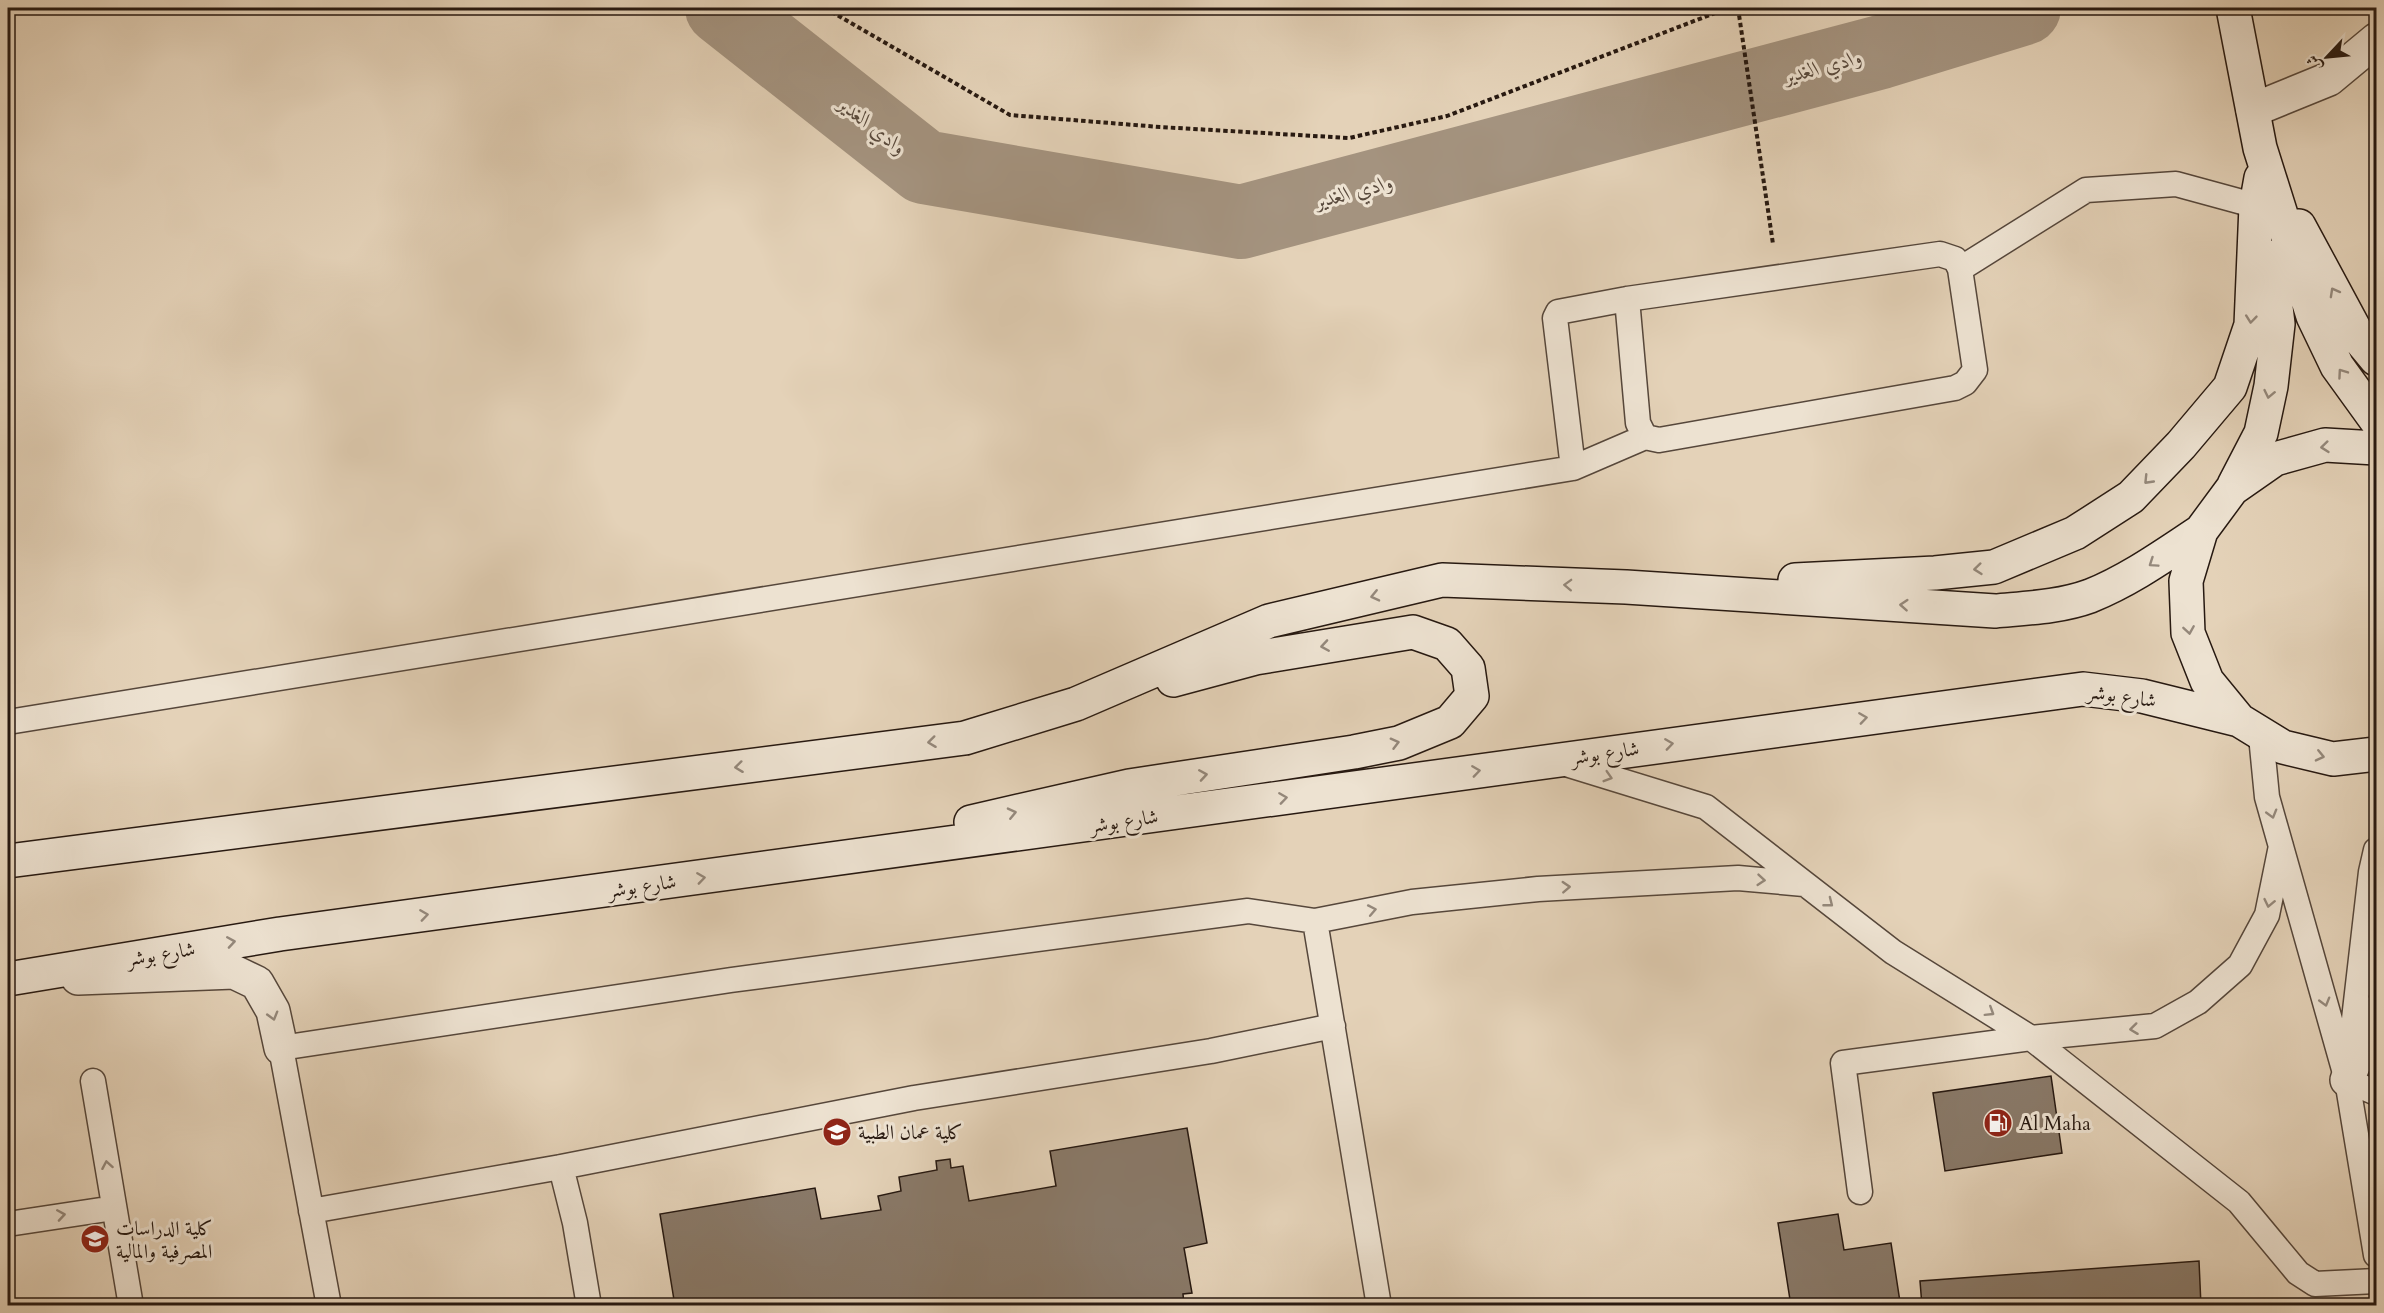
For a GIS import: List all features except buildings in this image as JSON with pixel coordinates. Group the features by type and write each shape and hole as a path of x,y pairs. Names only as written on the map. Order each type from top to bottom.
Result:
{"main road":[{"path":"2233,8 2253,110 2264,188 2278,324 2271,386 2261,432 2232,489 2201,531 2186,581 2188,633 2206,681 2250,728"},
{"path":"2253,110 2329,79 2376,40"},
{"path":"2264,188 2309,242 2361,341 2376,359"},
{"path":"2264,188 2313,316 2337,366 2376,420"},
{"path":"1626,587 1935,573 1994,567 2075,533 2131,497 2181,445 2230,387 2251,326 2264,188"},
{"path":"2232,489 2275,459 2325,445 2376,448"},
{"path":"965,738 1076,704 1269,621 1442,580 1626,587 1995,610 2047,607 2089,596 2142,570 2201,531"},
{"path":"8,861 965,738 1255,658 1413,632 1448,644 1468,668 1473,696 1450,722 1399,742 1354,752 1129,786 771,869"},
{"name":"شارع بوشر","path":"8,980 280,934 2083,689 2142,696 2250,728 2283,747 2333,759 2376,754"},
{"path":"8,980 234,972 257,983 273,1011 281,1048"},
{"path":"2362,1086 2376,1012"}],"lane":[{"path":"1960,268 2086,190 2176,184 2264,188"},
{"path":"8,722 1573,468 1645,437 1659,440 1955,388 1965,383 1975,370 1960,268 1954,259 1940,254 1628,299 1569,308 1558,312 1555,318 1573,468"},
{"path":"1628,299 1638,423 1645,437"},
{"path":"2250,728 2281,846 2362,1086"},
{"path":"1552,760 1706,807 1893,952 2031,1038 2240,1202 2298,1273 2315,1284 2376,1281"},
{"path":"1860,1192 1842,1063 2031,1038 2155,1026 2198,1002 2240,965 2267,915 2281,846"},
{"path":"2376,850 2371,872 2362,1086 2376,1255"},
{"path":"329,1305 281,1048 731,980 1248,911 1315,921 1412,903 1538,889 1738,878 1804,884"},
{"path":"1315,921 1379,1305"},
{"path":"311,1211 561,1167 914,1098 1211,1051 1333,1026"},
{"path":"93,1081 131,1305"},
{"path":"561,1167 575,1223 590,1305"},
{"path":"8,1224 114,1208"}],"path":[{"path":"825,8 1010,115 1160,127 1349,138 1447,116 1728,8"},
{"path":"1738,8 1768,215"}],"waterway":[{"name":"وادي الغدير","path":"722,8 924,167 1241,222 1881,52 2024,8"}],"place":[{"name":"Al Maha","path":"1998,1123"},
{"name":"كلية عمان الطبية","path":"837,1132"},
{"name":"كلية الدراسات المصرفية والمالية","path":"95,1239"}]}
